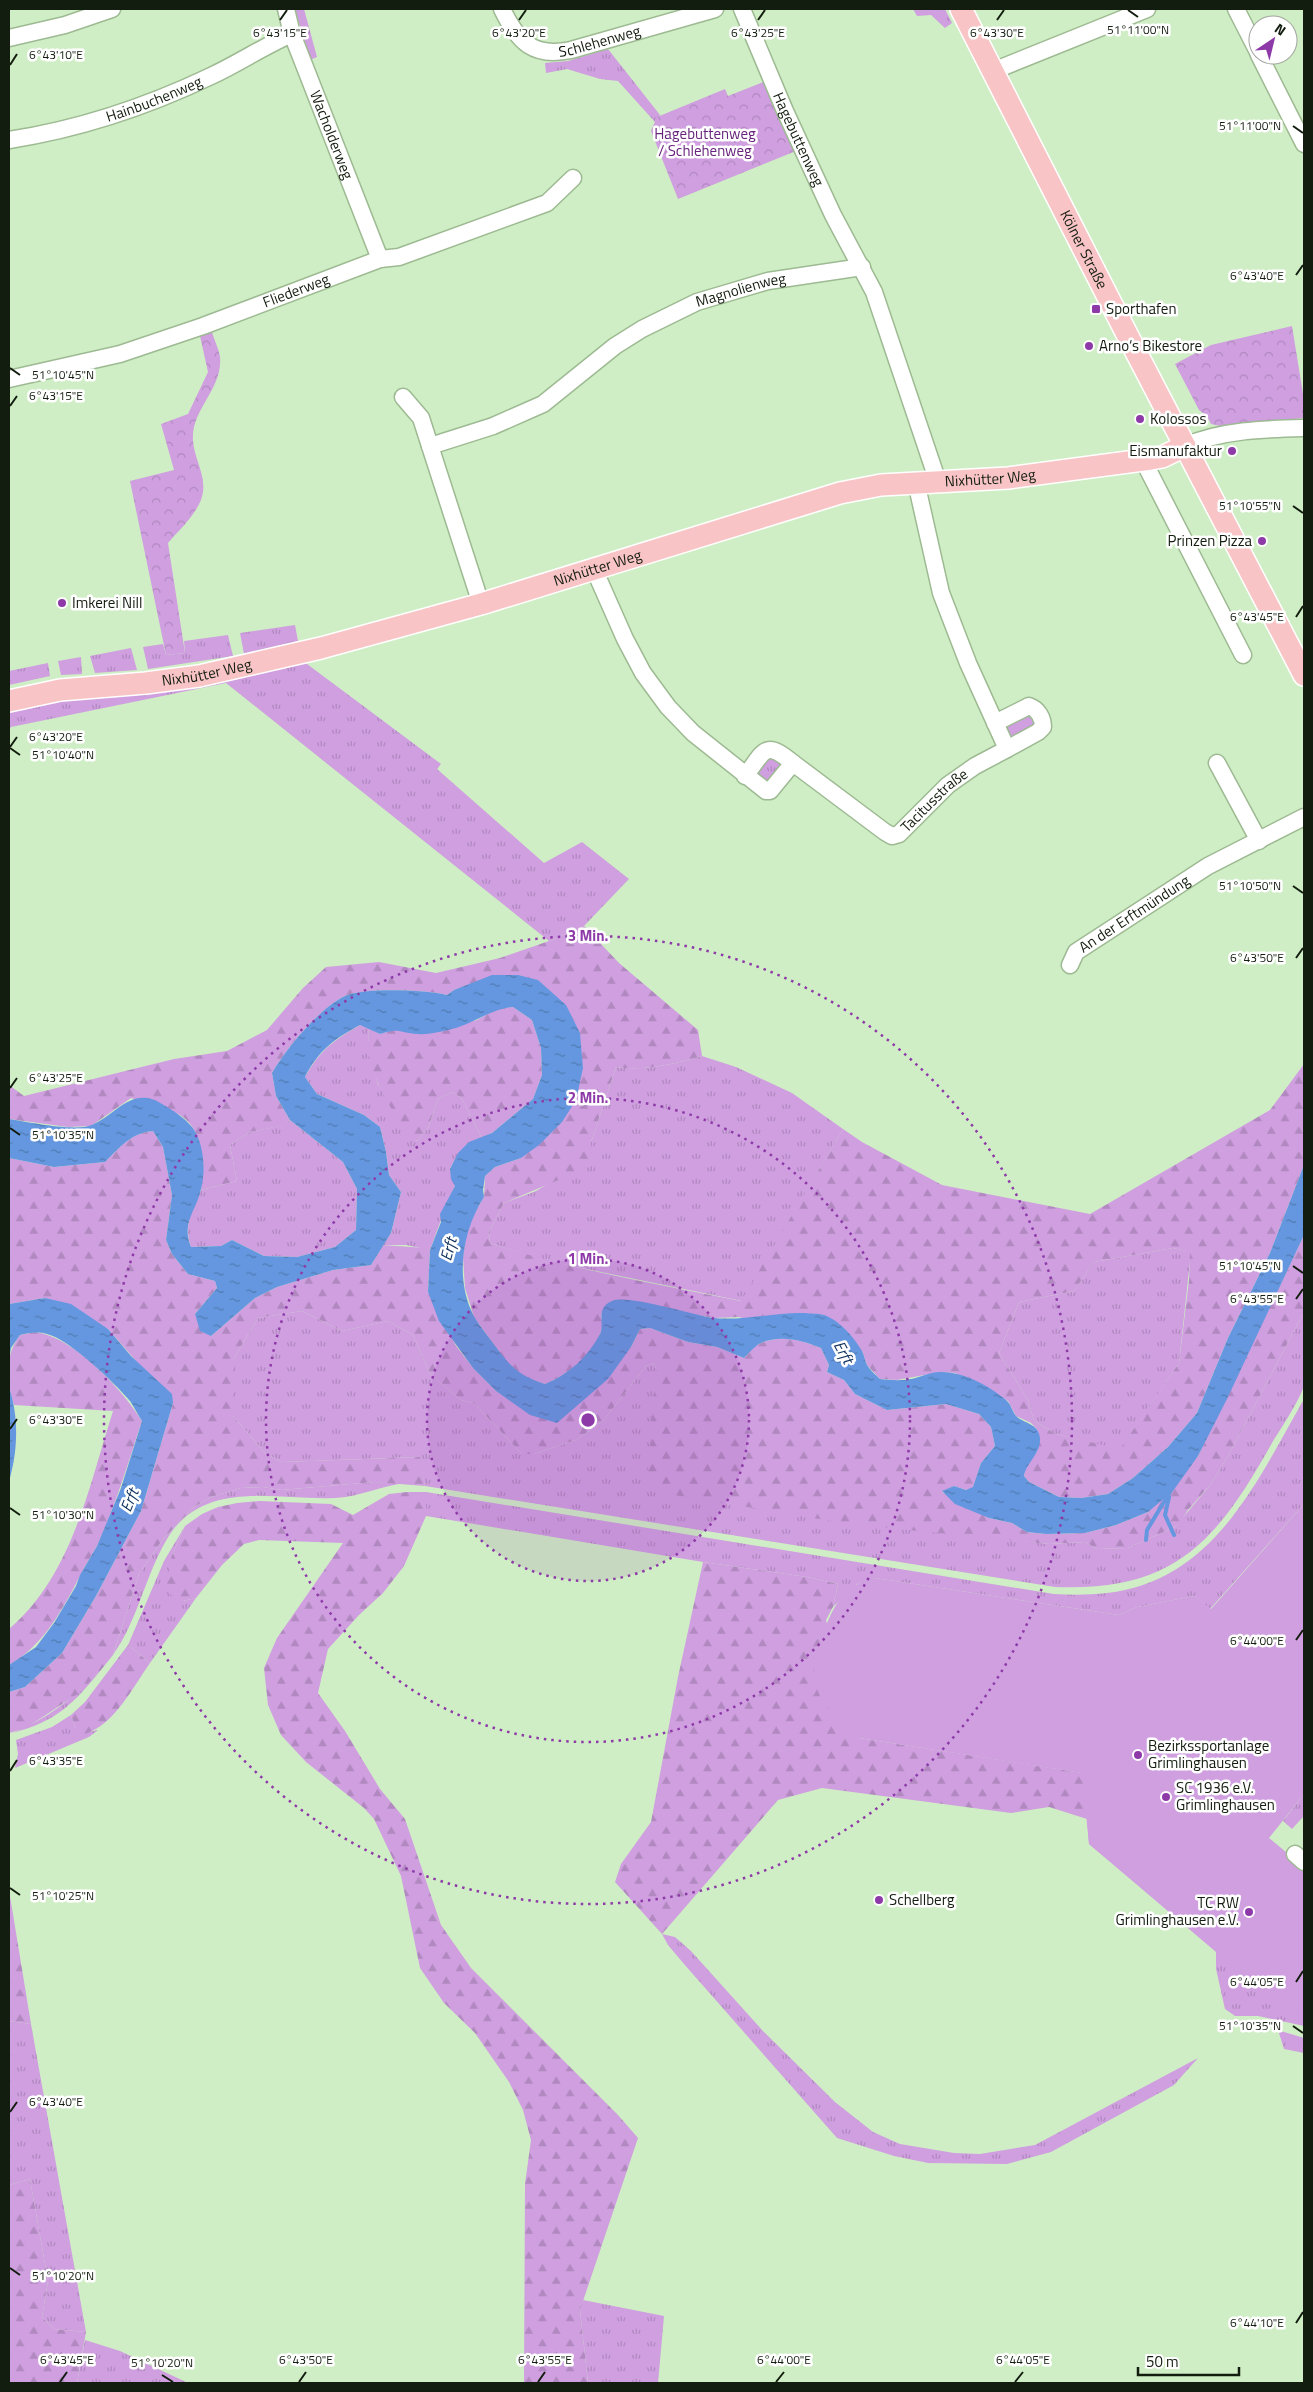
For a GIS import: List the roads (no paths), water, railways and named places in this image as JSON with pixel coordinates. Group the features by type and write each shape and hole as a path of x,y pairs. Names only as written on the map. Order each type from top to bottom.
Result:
{"main road":[{"name":"Kölner Straße","path":"961,9 1304,675"},
{"name":"Nixhütter Weg","path":"9,700 60,690 146,683 253,665 481,604 840,493 862,488 916,482 1008,478 1162,457 1185,446"}],"street":[{"path":"9,38 65,25 112,9"},
{"name":"Wacholderweg","path":"286,9 292,34 380,259"},
{"name":"Schlehenweg","path":"502,9 509,23 524,41 534,49 554,53 572,50 715,9"},
{"name":"Hagebuttenweg","path":"742,9 784,111 833,215 862,267"},
{"path":"993,71 1147,9"},
{"path":"1236,9 1248,32"},
{"name":"Hainbuchenweg","path":"9,140 60,131 121,114 213,75 292,34"},
{"path":"1264,65 1304,144"},
{"name":"Fliederweg","path":"9,379 120,354 203,326 380,259 394,258 547,203 573,178"},
{"path":"862,267 874,292 938,482"},
{"name":"Magnolienweg","path":"430,446 493,426 543,404 615,346 663,318 697,302 768,281 862,267"},
{"path":"403,397 421,418 481,604"},
{"path":"1185,446 1200,440 1250,431 1304,428"},
{"path":"1143,460 1243,655"},
{"path":"916,482 941,593 968,663 1007,749"},
{"path":"594,569 625,639 648,680 693,734 761,789 770,791 793,763"},
{"name":"Tacitusstraße","path":"745,776 767,750 779,751 892,836 899,834 948,785 975,766 1038,732 1043,727 1043,721 1038,711 1029,706 995,722"},
{"path":"1217,763 1258,840"},
{"name":"An der Erftmündung","path":"1070,965 1076,952 1208,866 1304,817"}],"water":[{"name":"Erft","path":"492,975 518,975 538,980 566,1005 580,1033 583,1068 576,1100 562,1122 539,1145 521,1158 495,1167 485,1176 484,1197 470,1225 463,1256 464,1288 468,1304 475,1318 515,1369 527,1377 545,1384 570,1370 590,1350 600,1334 602,1312 607,1304 612,1301 631,1300 724,1319 794,1313 822,1314 841,1325 855,1340 862,1351 867,1365 880,1379 907,1380 933,1373 948,1372 975,1380 1006,1400 1016,1416 1037,1429 1039,1433 1040,1444 1025,1471 1024,1476 1029,1482 1059,1497 1081,1498 1108,1494 1133,1478 1168,1447 1197,1413 1228,1338 1270,1253 1304,1165 1304,1235 1198,1456 1173,1491 1148,1512 1116,1525 1085,1533 1046,1534 1027,1532 1012,1523 989,1518 955,1504 942,1491 954,1486 966,1490 973,1487 981,1463 995,1446 991,1427 979,1414 946,1404 887,1410 855,1394 844,1380 827,1372 829,1365 821,1348 790,1339 766,1341 757,1345 744,1358 717,1347 688,1342 650,1328 640,1329 631,1347 608,1379 557,1423 530,1415 496,1391 473,1368 439,1321 428,1292 430,1250 441,1222 440,1214 455,1186 451,1179 450,1169 458,1153 469,1142 492,1133 533,1099 542,1075 541,1048 532,1020 513,1007 497,1011 457,1028 429,1034 396,1031 380,1034 360,1025 342,1035 322,1052 305,1077 317,1094 364,1115 380,1127 389,1175 401,1192 391,1233 371,1265 333,1270 277,1287 255,1298 211,1336 200,1331 195,1314 217,1288 215,1281 188,1274 172,1254 166,1240 172,1195 163,1147 153,1131 145,1132 132,1138 105,1162 54,1167 9,1158 9,1119 51,1126 84,1127 92,1125 133,1100 151,1099 182,1117 192,1127 199,1140 204,1165 203,1182 188,1224 188,1238 191,1247 221,1246 232,1240 264,1256 297,1257 335,1247 356,1230 357,1189 343,1162 290,1120 276,1096 272,1073 285,1053 313,1020 343,997 378,991 410,991 447,995 454,990"},
{"name":"Erft","path":"45,1298 71,1304 108,1329 131,1356 172,1394 173,1403 141,1511 96,1596 62,1653 25,1687 9,1692 9,1665 36,1647 54,1623 97,1546 121,1488 142,1421 130,1401 114,1384 79,1353 56,1338 40,1333 20,1335 11,1348 9,1360 9,1304"},
{"path":"9,1387 16,1422 16,1446 9,1481"}],"waterway":[{"path":"1146,1540 1147,1530 1170,1492"},
{"path":"1169,1497 1165,1515 1174,1535"}],"place":[{"name":"Sporthafen","path":"1096,309"},
{"name":"Arno‘s Bikestore","path":"1089,346"},
{"name":"Kolossos","path":"1140,419"},
{"name":"Eismanufaktur","path":"1232,451"},
{"name":"Prinzen Pizza","path":"1262,541"},
{"name":"Imkerei Nill","path":"62,603"},
{"name":"Bezirkssportanlage Grimlinghausen","path":"1138,1755"},
{"name":"SC 1936 e.V. Grimlinghausen","path":"1166,1797"},
{"name":"Schellberg","path":"879,1900"},
{"name":"TC RW Grimlinghausen e.V.","path":"1249,1912"}],"park label":[{"name":"Hagebuttenweg / Schlehenweg","path":"705,142"}]}
